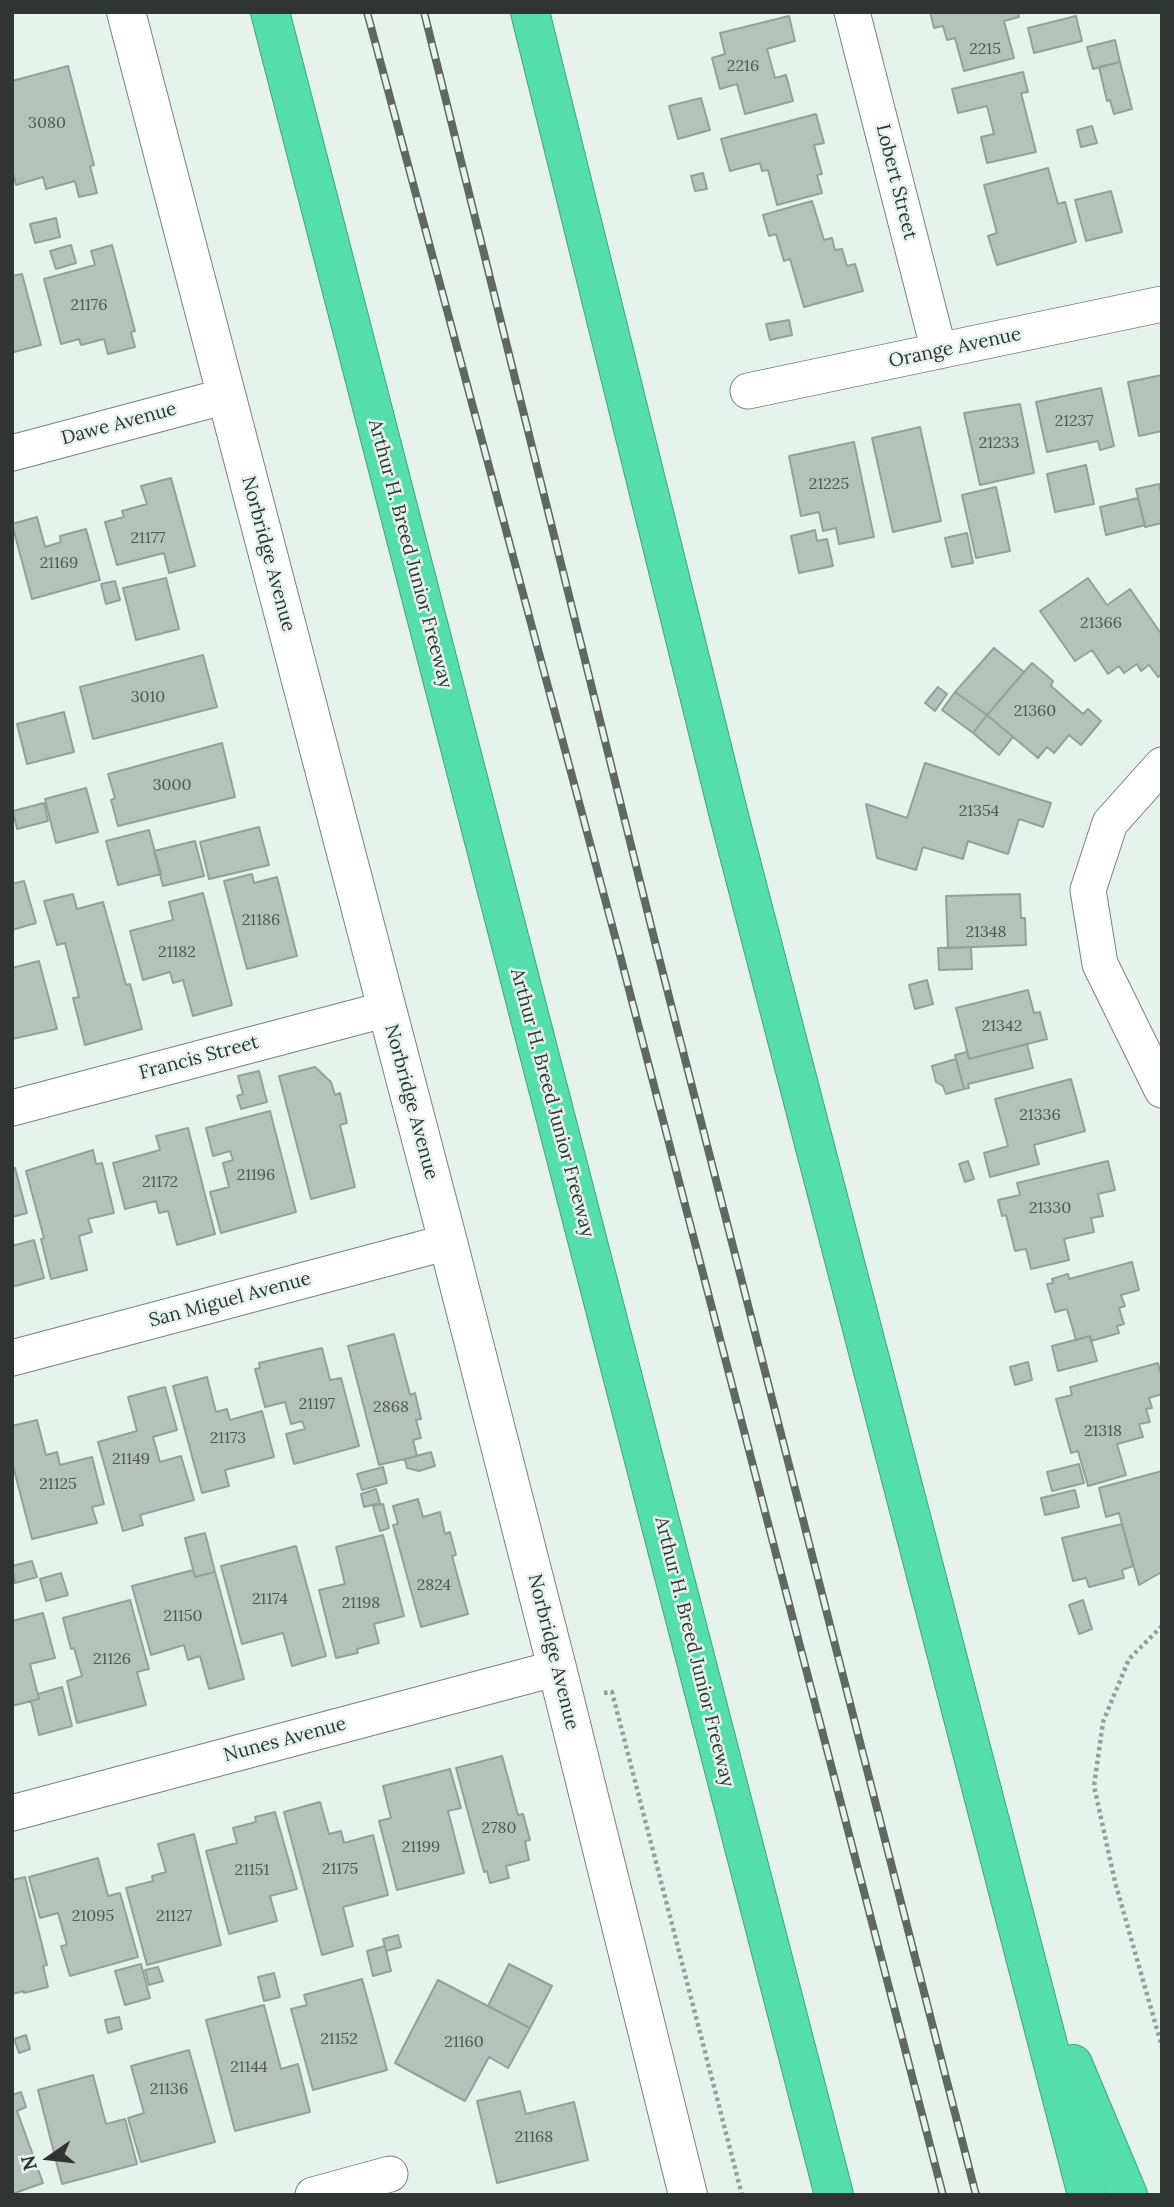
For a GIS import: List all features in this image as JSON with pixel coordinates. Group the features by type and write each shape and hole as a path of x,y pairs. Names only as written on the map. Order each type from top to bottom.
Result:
{"highway":[{"path":"530,12 728,812 1087,2195"},
{"name":"Arthur H. Breed Junior Freeway","path":"271,18 834,2195"},
{"path":"1019,1935 1128,2195"}],"street":[{"name":"Norbridge Avenue","path":"126,12 448,1242 688,2195"},
{"name":"Lobert Street","path":"852,12 939,351"},
{"name":"Orange Avenue","path":"748,391 1162,304"},
{"name":"Dawe Avenue","path":"12,453 226,396"},
{"path":"1162,765 1110,823 1088,890 1100,964 1162,1090"},
{"name":"Francis Street","path":"12,1108 387,1009"},
{"name":"San Miguel Avenue","path":"12,1358 448,1242"},
{"name":"Nunes Avenue","path":"12,1813 561,1685"},
{"path":"313,2195 390,2174"}],"path":[{"path":"1162,1626 1129,1659 1102,1722 1094,1786 1115,1882 1162,2047"},
{"path":"561,1685 612,1692 742,2195"}],"building":[{"path":"930,12 1018,12 1019,17 1004,21 1014,58 964,71 955,38 947,40 943,26 934,28"},
{"path":"789,16 795,41 767,49 775,78 786,75 793,101 745,114 737,84 720,89 712,58 725,54 720,33"},
{"path":"1076,16 1082,41 1034,53 1028,28"},
{"path":"1115,40 1120,62 1093,69 1087,47"},
{"path":"1120,62 1132,109 1114,114 1110,100 1107,101 1099,67"},
{"path":"68,66 94,165 90,166 97,193 79,197 75,181 46,189 43,177 16,185 12,169 12,81"},
{"path":"1023,72 1028,92 1021,93 1036,152 987,163 981,137 994,134 987,106 958,113 952,89"},
{"path":"701,98 710,130 678,139 669,106"},
{"path":"816,114 824,143 814,145 822,174 817,175 822,193 777,205 768,170 762,171 760,163 730,171 721,139"},
{"path":"1092,126 1097,143 1081,147 1077,130"},
{"path":"1048,168 1058,204 1065,202 1076,242 997,265 988,236 997,233 984,185"},
{"path":"703,173 707,189 695,191 691,176"},
{"path":"1111,191 1122,232 1086,241 1075,200"},
{"path":"812,201 824,240 832,238 835,250 842,249 847,266 855,264 863,291 804,307 790,259 784,261 776,234 769,236 763,215"},
{"path":"56,218 60,237 35,243 30,224"},
{"path":"71,245 76,263 56,269 50,251"},
{"path":"112,245 135,331 131,332 135,347 108,354 104,339 81,345 79,339 61,344 44,279 95,265 91,251"},
{"path":"22,274 41,345 14,352 12,276"},
{"path":"789,320 792,335 770,340 766,324"},
{"path":"1162,375 1162,431 1139,436 1128,382"},
{"path":"1101,388 1114,446 1100,450 1098,441 1047,452 1036,402"},
{"path":"1020,404 1034,473 980,485 964,413"},
{"path":"920,427 941,521 893,532 872,438"},
{"path":"854,442 874,537 839,544 836,528 823,531 819,512 801,516 789,456"},
{"path":"1086,465 1094,504 1055,512 1047,474"},
{"path":"171,478 195,566 169,573 164,553 117,565 105,522 124,517 122,511 147,504 141,486"},
{"path":"1159,484 1162,523 1145,527 1136,489"},
{"path":"996,487 1010,551 976,558 962,495"},
{"path":"1138,498 1145,525 1106,535 1100,507"},
{"path":"37,517 45,547 61,542 60,536 86,529 100,580 32,599 12,524"},
{"path":"815,530 817,541 827,539 833,566 799,573 791,536"},
{"path":"967,533 973,563 952,567 945,538"},
{"path":"166,578 179,629 136,640 123,588"},
{"path":"1088,578 1107,605 1130,589 1162,635 1162,675 1158,677 1149,665 1141,671 1137,664 1124,673 1119,666 1108,674 1092,650 1075,661 1040,611"},
{"path":"115,581 120,600 106,604 101,584"},
{"path":"994,648 1024,672 987,715 955,692"},
{"path":"203,655 217,707 93,739 80,687"},
{"path":"1032,663 1053,681 1051,686 1083,714 1088,709 1101,721 1081,745 1069,735 1054,753 1047,747 1038,758 987,715"},
{"path":"938,687 947,694 935,711 925,703"},
{"path":"955,692 987,715 973,733 942,710"},
{"path":"64,712 74,752 27,764 17,724"},
{"path":"987,715 1013,737 999,755 973,733"},
{"path":"222,743 235,797 118,826 111,800 115,798 108,774"},
{"path":"925,763 1051,803 1043,827 1019,819 1008,854 968,841 963,859 923,847 916,870 877,858 866,804 907,818"},
{"path":"86,788 98,832 56,843 45,799"},
{"path":"44,803 48,821 17,829 13,811"},
{"path":"259,827 269,865 209,879 200,842"},
{"path":"149,830 161,874 118,885 106,841"},
{"path":"195,841 204,876 163,886 154,851"},
{"path":"252,874 254,883 277,877 297,956 247,969 224,881"},
{"path":"24,881 36,923 12,930 12,884"},
{"path":"203,893 232,1005 193,1016 183,980 173,983 170,972 143,980 130,931 173,920 169,902"},
{"path":"73,894 77,909 103,902 126,985 130,984 142,1029 85,1045 73,998 79,997 65,943 57,945 44,901"},
{"path":"1020,894 1021,918 1025,918 1026,945 948,948 946,896"},
{"path":"971,947 972,969 939,970 938,948"},
{"path":"39,961 57,1029 12,1039 12,968"},
{"path":"927,980 933,1004 915,1009 909,985"},
{"path":"1028,990 1034,1013 1040,1012 1047,1039 969,1059 956,1008"},
{"path":"1027,1044 1033,1068 968,1084 969,1088 964,1089 955,1055 967,1052 969,1059"},
{"path":"956,1059 964,1089 946,1094 943,1086 936,1082 932,1066"},
{"path":"315,1067 331,1082 335,1095 340,1093 347,1123 340,1125 355,1187 311,1199 279,1076"},
{"path":"259,1071 267,1102 241,1109 237,1096 243,1094 238,1076"},
{"path":"1071,1079 1085,1131 1034,1145 1039,1164 990,1177 984,1153 1008,1146 995,1099"},
{"path":"270,1111 296,1212 221,1233 210,1192 229,1187 223,1163 233,1160 230,1151 213,1156 206,1128"},
{"path":"188,1128 215,1234 177,1245 168,1211 159,1213 156,1201 125,1209 113,1163 160,1150 156,1136"},
{"path":"93,1150 96,1164 102,1163 114,1213 88,1219 92,1232 79,1236 87,1270 51,1279 41,1239 44,1238 26,1171"},
{"path":"968,1161 974,1179 965,1182 959,1164"},
{"path":"1108,1161 1115,1190 1098,1194 1103,1216 1091,1218 1094,1232 1064,1239 1069,1260 1031,1269 1026,1249 1015,1251 1006,1215 1002,1216 998,1200 1020,1195 1017,1183"},
{"path":"15,1168 27,1213 12,1217 12,1169"},
{"path":"34,1240 44,1278 12,1287 12,1246"},
{"path":"1132,1262 1139,1290 1121,1295 1125,1306 1119,1308 1124,1324 1117,1326 1119,1333 1091,1341 1090,1336 1076,1340 1067,1309 1055,1312 1047,1284 1053,1283 1052,1279 1068,1274 1069,1279"},
{"path":"394,1334 410,1395 415,1393 421,1419 416,1420 421,1438 413,1440 417,1456 379,1465 348,1346"},
{"path":"1090,1336 1097,1361 1058,1371 1052,1346"},
{"path":"322,1348 330,1380 341,1378 359,1446 294,1464 286,1434 305,1429 302,1421 291,1424 285,1402 265,1407 255,1369 260,1368 259,1363"},
{"path":"1028,1362 1032,1380 1015,1385 1010,1367"},
{"path":"1158,1363 1162,1394 1149,1398 1152,1408 1146,1409 1150,1422 1139,1424 1143,1437 1117,1444 1126,1475 1088,1486 1078,1451 1071,1453 1056,1399 1072,1395 1070,1387"},
{"path":"207,1377 216,1412 227,1409 230,1420 262,1411 274,1457 225,1470 229,1486 202,1493 173,1386"},
{"path":"165,1387 177,1430 153,1437 160,1462 181,1456 194,1500 140,1515 143,1525 123,1531 98,1442 137,1431 128,1397"},
{"path":"37,1420 46,1455 57,1452 60,1465 92,1457 104,1504 92,1507 97,1523 32,1539 12,1462 12,1426"},
{"path":"431,1452 435,1466 419,1471 407,1468 405,1459"},
{"path":"1079,1464 1084,1483 1052,1491 1047,1472"},
{"path":"383,1467 387,1483 362,1490 357,1474"},
{"path":"1162,1471 1162,1572 1139,1585 1119,1513 1106,1517 1099,1488"},
{"path":"376,1489 380,1503 364,1507 361,1494"},
{"path":"1075,1490 1079,1507 1045,1515 1041,1498"},
{"path":"418,1499 423,1517 440,1512 445,1534 450,1532 456,1555 452,1556 468,1614 421,1627 393,1525 398,1524 393,1506"},
{"path":"383,1504 389,1528 380,1531 373,1506"},
{"path":"1122,1524 1133,1566 1122,1570 1124,1578 1089,1587 1086,1578 1073,1581 1062,1538"},
{"path":"205,1533 215,1572 195,1577 185,1538"},
{"path":"383,1535 404,1616 374,1624 379,1643 357,1649 358,1653 336,1658 319,1590 345,1584 336,1547"},
{"path":"296,1546 326,1656 292,1666 283,1633 242,1644 221,1566"},
{"path":"32,1561 37,1577 15,1583 12,1566"},
{"path":"193,1570 195,1577 215,1572 244,1679 209,1689 200,1656 188,1660 184,1645 151,1655 132,1586"},
{"path":"61,1573 68,1595 46,1601 40,1579"},
{"path":"130,1600 149,1669 137,1672 146,1705 77,1723 67,1681 82,1676 63,1618"},
{"path":"1083,1600 1092,1629 1079,1634 1069,1605"},
{"path":"43,1613 55,1658 30,1664 39,1699 12,1706 12,1621"},
{"path":"62,1687 72,1726 39,1735 31,1701 39,1699 38,1694"},
{"path":"502,1756 518,1815 523,1814 530,1840 525,1841 529,1860 506,1866 509,1878 490,1883 487,1871 484,1872 456,1768"},
{"path":"450,1769 461,1808 448,1811 464,1873 397,1890 379,1821 391,1818 383,1786"},
{"path":"320,1802 329,1834 341,1831 344,1843 373,1835 388,1895 343,1907 353,1946 322,1955 284,1812"},
{"path":"275,1812 297,1889 270,1896 277,1921 229,1934 206,1851 237,1843 233,1828 256,1822 255,1817"},
{"path":"194,1834 221,1945 147,1965 126,1888 153,1881 152,1876 166,1872 158,1844"},
{"path":"98,1858 108,1896 120,1893 138,1957 70,1976 61,1946 67,1945 58,1913 40,1918 29,1877"},
{"path":"25,1877 47,1965 43,1966 48,1987 12,1994 12,1880"},
{"path":"398,1935 401,1947 386,1951 383,1939"},
{"path":"385,1946 391,1971 373,1976 367,1951"},
{"path":"141,1964 150,1998 125,2005 115,1971"},
{"path":"509,1964 552,1986 530,2028 488,2006"},
{"path":"158,1967 163,1981 149,1985 145,1970"},
{"path":"274,1973 280,1997 264,2001 258,1977"},
{"path":"362,1979 387,2070 313,2090 291,2009 307,2005 304,1995"},
{"path":"438,1980 530,2028 508,2068 489,2057 465,2101 395,2063"},
{"path":"264,2005 281,2069 298,2064 310,2112 235,2131 206,2020"},
{"path":"119,2017 122,2029 108,2033 105,2020"},
{"path":"26,2035 30,2049 19,2053 14,2039"},
{"path":"189,2050 215,2142 141,2162 128,2118 144,2113 131,2066"},
{"path":"93,2075 106,2124 125,2119 137,2164 62,2184 38,2090"},
{"path":"520,2091 526,2114 574,2102 588,2160 497,2183 477,2101"},
{"path":"21,2092 26,2107 17,2111 43,2183 12,2194 12,2095"}],"railway":[{"path":"367,12 620,955 943,2195"},
{"path":"424,12 656,946 976,2195"}]}
